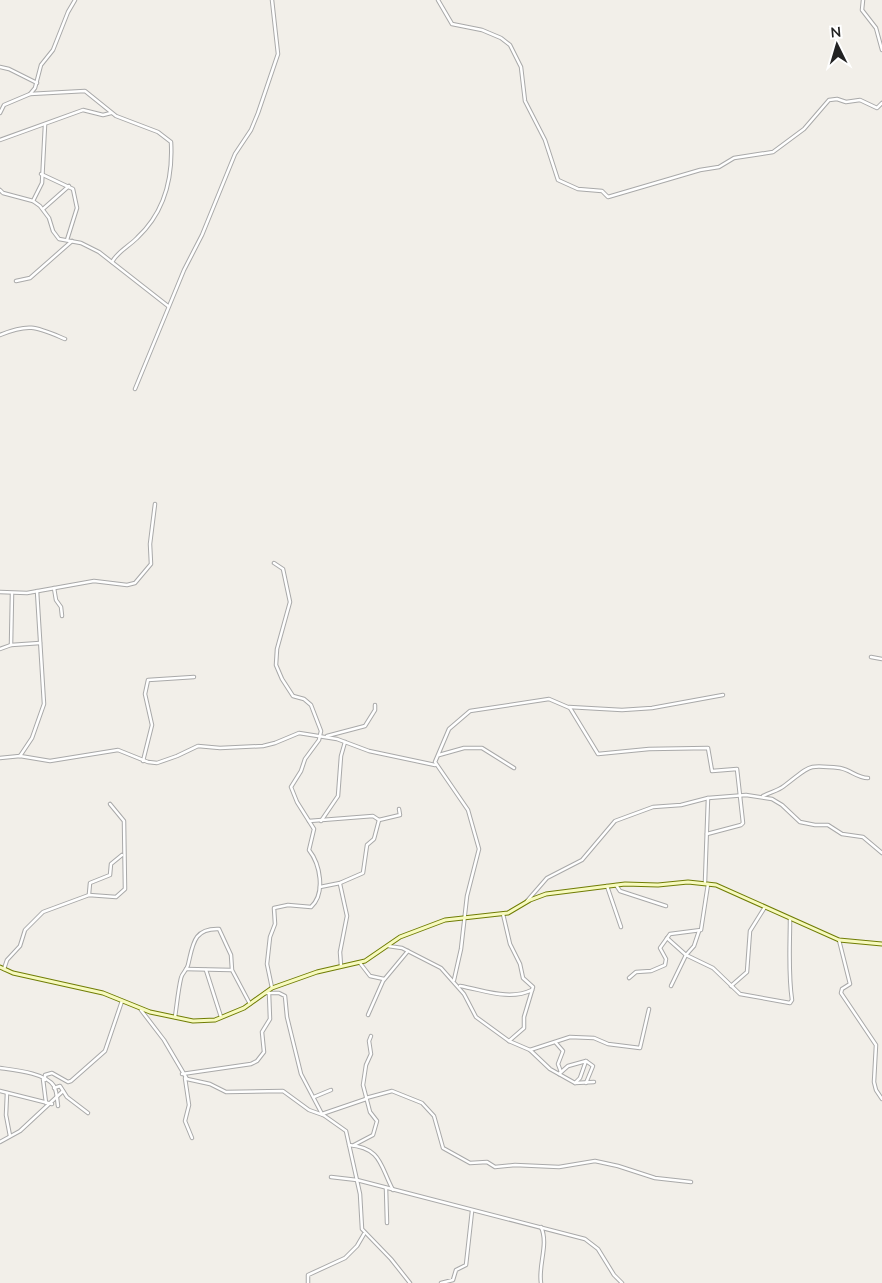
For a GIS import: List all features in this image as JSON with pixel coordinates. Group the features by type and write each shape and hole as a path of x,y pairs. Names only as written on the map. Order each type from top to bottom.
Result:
{"street":[{"path":"30,94 37,82 41,65 53,50 68,12 75,0"},
{"path":"135,389 168,306 202,235 237,148 255,121 277,58 272,0"},
{"path":"438,0 452,24 482,30 501,38 510,45 521,67 525,101 545,140 558,180 578,189 602,191 608,197 700,170 719,167 734,158 773,152 804,129 828,100 837,99 846,102 860,100 877,108 882,103"},
{"path":"862,0 862,10 876,28 882,50"},
{"path":"0,67 9,69 37,82"},
{"path":"0,114 2,105 30,94 85,92 111,112 158,132 171,143 170,177 166,196 143,231 118,252 112,262"},
{"path":"0,140 83,110 102,115 111,112"},
{"path":"33,201 40,187 46,136 44,124"},
{"path":"41,174 70,186 75,193 77,208 67,240"},
{"path":"43,209 70,186"},
{"path":"0,191 33,201 43,209 57,237 91,247 168,306"},
{"path":"16,281 30,278 72,241"},
{"path":"0,335 13,328 25,327 42,330 65,338"},
{"path":"0,592 12,593 94,581 120,586 135,583 151,566 150,544 155,504"},
{"path":"272,988 267,964 270,937 275,924 274,908 288,905 311,907 320,887 316,857 310,850 314,832 291,787 320,736 320,726 311,705 304,699 293,696 277,670 277,649 290,602 283,569 274,563"},
{"path":"54,588 62,616"},
{"path":"20,756 32,738 44,704 37,590"},
{"path":"11,645 12,593"},
{"path":"0,649 11,645 41,643"},
{"path":"871,657 882,659"},
{"path":"143,761 152,725 145,694 148,680 194,678"},
{"path":"436,765 449,729 472,710 549,699 568,707 622,710 652,708 723,695"},
{"path":"326,737 365,726 375,710 375,705"},
{"path":"568,707 598,754 649,749 708,748 712,771 736,769 742,824 707,834"},
{"path":"0,758 20,756 50,761 120,750 143,761 152,763 166,761 200,746 220,748 255,747 275,743 296,733 326,737 369,750 436,765 468,810 478,840 479,852 468,892 461,949 454,980"},
{"path":"321,821 338,796 341,756 345,742"},
{"path":"439,755 464,748 482,748 514,768"},
{"path":"762,796 784,787 796,775 814,766 842,769 858,777 868,778"},
{"path":"526,902 547,878 582,860 607,828 618,819 653,807 681,805 708,798 740,795 762,796 778,802 802,822 815,825 826,824 842,834 863,837 882,853"},
{"path":"671,986 703,926 707,883 708,798"},
{"path":"110,804 124,821 125,888 115,897 89,895 46,910 25,930 20,946 2,968 96,991 141,1010 195,1021 222,1019 250,1004 272,988 317,972 360,963 374,957 408,934 445,920 503,914 546,894 607,886 707,883 752,899 790,919 840,940 882,944"},
{"path":"309,821 373,816 379,820 400,815 399,809"},
{"path":"320,887 340,884 363,873 367,845 374,839 379,820"},
{"path":"89,895 90,883 110,875 111,864 123,854"},
{"path":"340,884 347,916 340,952 341,968"},
{"path":"616,885 620,891 666,906"},
{"path":"607,886 621,927"},
{"path":"731,986 747,972 748,937 756,918 765,907"},
{"path":"503,914 523,978 532,985 524,1017 524,1028 509,1041"},
{"path":"667,938 686,955 712,968 742,994 783,1003 792,1002 791,965 788,951 790,919"},
{"path":"175,1017 181,979 194,943 200,934 207,929 216,928 222,932 230,952 232,970 250,1004"},
{"path":"629,978 636,972 651,971 666,964 660,948 672,934 699,931"},
{"path":"840,940 850,984 842,989 841,993 876,1045 874,1082 882,1099"},
{"path":"388,946 408,951 436,965 459,986 476,1017 509,1041 530,1050 545,1065 575,1083 594,1082"},
{"path":"368,1016 384,979 408,951"},
{"path":"360,963 370,976 384,979"},
{"path":"186,969 232,970"},
{"path":"206,970 222,1019"},
{"path":"459,986 506,994 522,994 532,990"},
{"path":"182,1074 251,1064 257,1061 264,1052 262,1032 270,1019 269,992"},
{"path":"264,993 282,994 286,998 287,1017 300,1071 323,1114"},
{"path":"49,1103 44,1079 45,1075 52,1073 68,1082 71,1081 103,1053 122,1001"},
{"path":"141,1010 176,1058 185,1078 189,1105 185,1120 192,1138"},
{"path":"530,1050 570,1037 594,1038 608,1044 640,1048 649,1010"},
{"path":"354,1146 376,1132 377,1121 370,1112 363,1086 366,1065 371,1054 369,1041 371,1036"},
{"path":"556,1043 563,1052 558,1064 560,1073"},
{"path":"560,1073 568,1066 586,1061"},
{"path":"575,1083 580,1078 586,1061"},
{"path":"586,1061 593,1066 586,1083"},
{"path":"0,1068 29,1073 51,1083 58,1106"},
{"path":"185,1078 211,1084 226,1092 283,1091 309,1110 323,1114 344,1127 357,1180 360,1200 360,1224 364,1234 388,1255 410,1283"},
{"path":"54,1088 59,1086 69,1099 88,1113"},
{"path":"314,1097 332,1090"},
{"path":"0,1091 49,1103"},
{"path":"0,1142 34,1119 63,1091"},
{"path":"323,1114 393,1091 422,1103 434,1116 443,1148 470,1163 487,1162 495,1167 520,1165 553,1168 578,1166 595,1161 655,1178 691,1182"},
{"path":"7,1093 6,1115 10,1137"},
{"path":"349,1145 369,1149 378,1158 393,1190"},
{"path":"331,1177 357,1180 581,1238 596,1246 614,1275 622,1283"},
{"path":"386,1188 387,1223"},
{"path":"441,1283 453,1280 456,1270 466,1265 472,1211"},
{"path":"541,1227 544,1237 542,1263 539,1269 541,1283"},
{"path":"308,1283 308,1275 344,1258 357,1246 364,1234"}]}
